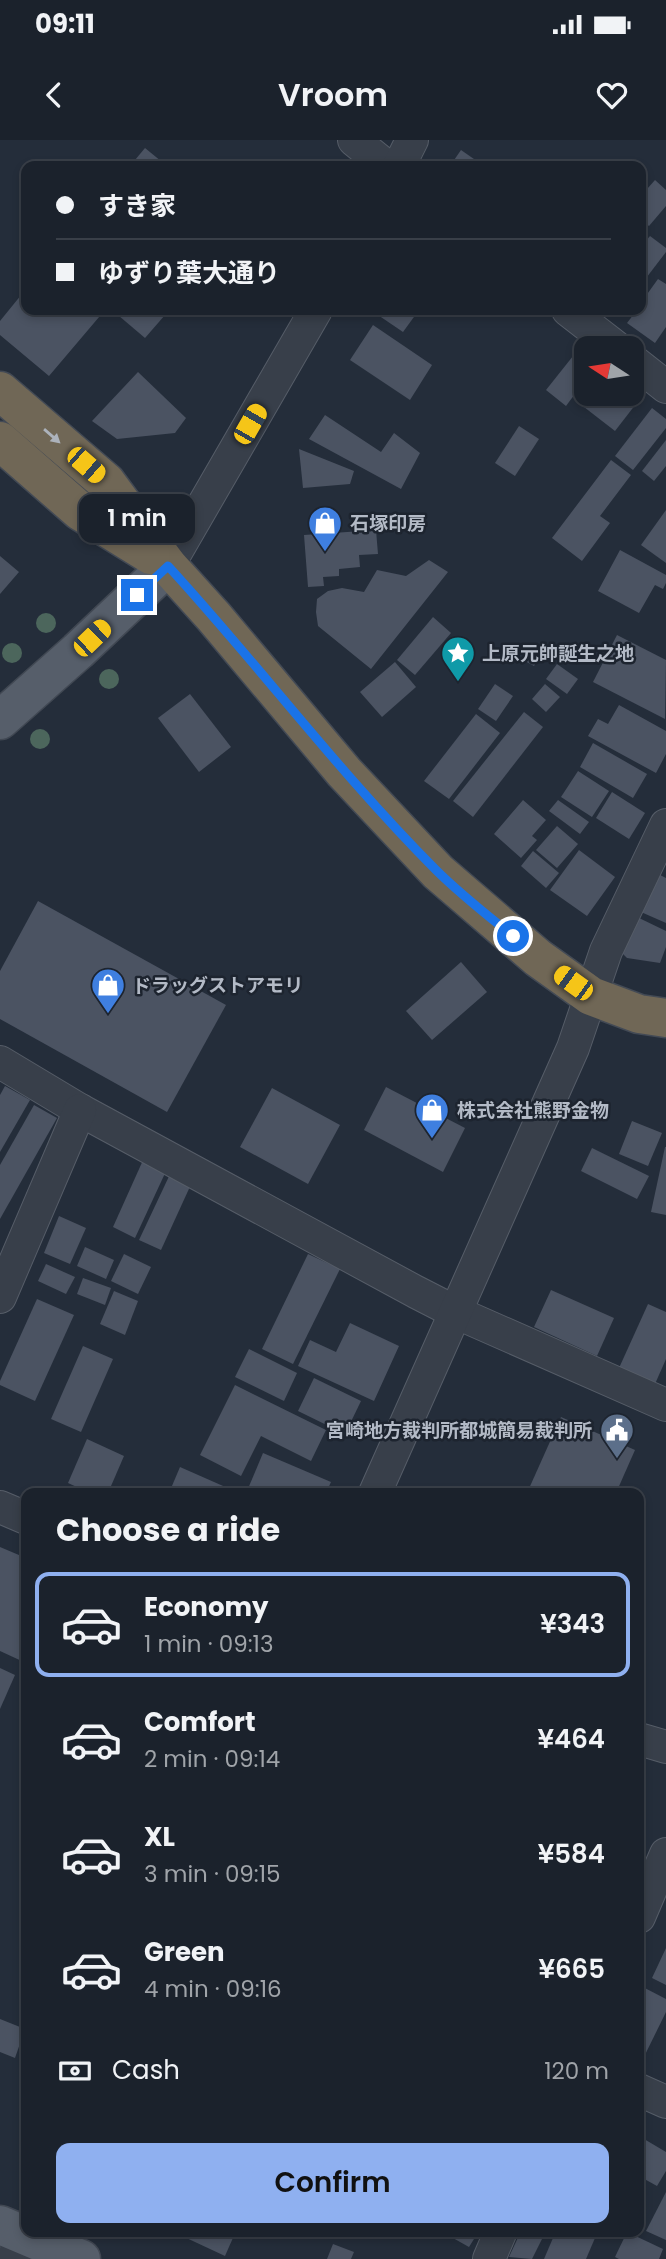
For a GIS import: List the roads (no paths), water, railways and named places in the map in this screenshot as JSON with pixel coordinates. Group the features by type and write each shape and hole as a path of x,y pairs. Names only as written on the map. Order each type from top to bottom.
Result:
{"highway":[{"path":"0,391 106,482 168,566 215,617 344,772 438,872 531,952 591,996 639,1014 666,1018"},
{"path":"0,441 80,512 168,566"}],"main road":[{"path":"0,719 78,651 168,566"},
{"path":"15,2236 81,2259"}],"street":[{"path":"354,140 380,161"},
{"path":"402,161 412,140"},
{"path":"168,566 313,315"},
{"path":"574,315 602,336"},
{"path":"644,370 666,387"},
{"path":"377,1488 573,1048 606,951 666,825"},
{"path":"0,1062 80,1110 455,1312 666,1405"},
{"path":"0,1297 80,1110"},
{"path":"0,1507 21,1516"},
{"path":"644,1740 666,1747"},
{"path":"644,1905 666,1854"},
{"path":"644,2092 666,2102"},
{"path":"489,2259 498,2237"}],"place":[{"name":"石塚印房","path":"325,553"},
{"name":"上原元帥誕生之地","path":"458,683"},
{"name":"ドラッグストアモリ","path":"108,1015"},
{"name":"株式会社熊野金物","path":"432,1140"},
{"name":"宮崎地方裁判所都城簡易裁判所","path":"617,1460"}]}
